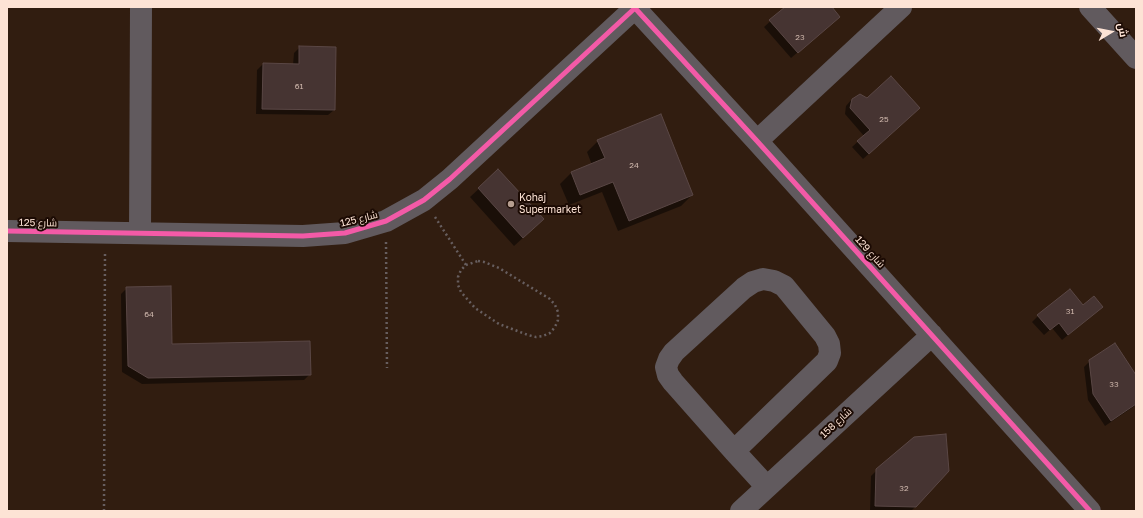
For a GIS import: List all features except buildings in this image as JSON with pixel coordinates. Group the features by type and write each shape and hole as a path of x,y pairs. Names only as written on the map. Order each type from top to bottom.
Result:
{"street":[{"path":"140,233 141,7"},
{"name":"شارع 125","path":"7,231 303,236 345,233 386,221 424,200 450,180 634,7"},
{"name":"شارع 129","path":"634,7 757,141 1090,511"},
{"path":"757,141 901,7"},
{"path":"1090,7 1136,58"},
{"path":"734,451 827,361 830,353 829,344 825,336 784,286 774,281 763,279 753,282 744,288 674,352 668,359 666,367 668,375 673,382 734,451 767,487"},
{"name":"شارع 158","path":"741,511 932,335"}],"path":[{"path":"424,200 466,265"},
{"path":"386,221 387,368"},
{"path":"104,511 105,233"},
{"path":"478,261 493,265 550,299 558,312 558,320 555,327 550,333 536,337 499,324 487,317 475,308 461,292 458,285 458,278 461,270 466,265 478,261"}],"cycle path":[{"path":"634,7 757,141 1090,511"},
{"path":"7,231 303,236 345,233 386,221 424,200 450,179 635,8"}],"place":[{"name":"Kohaj Supermarket","path":"511,204"}]}
